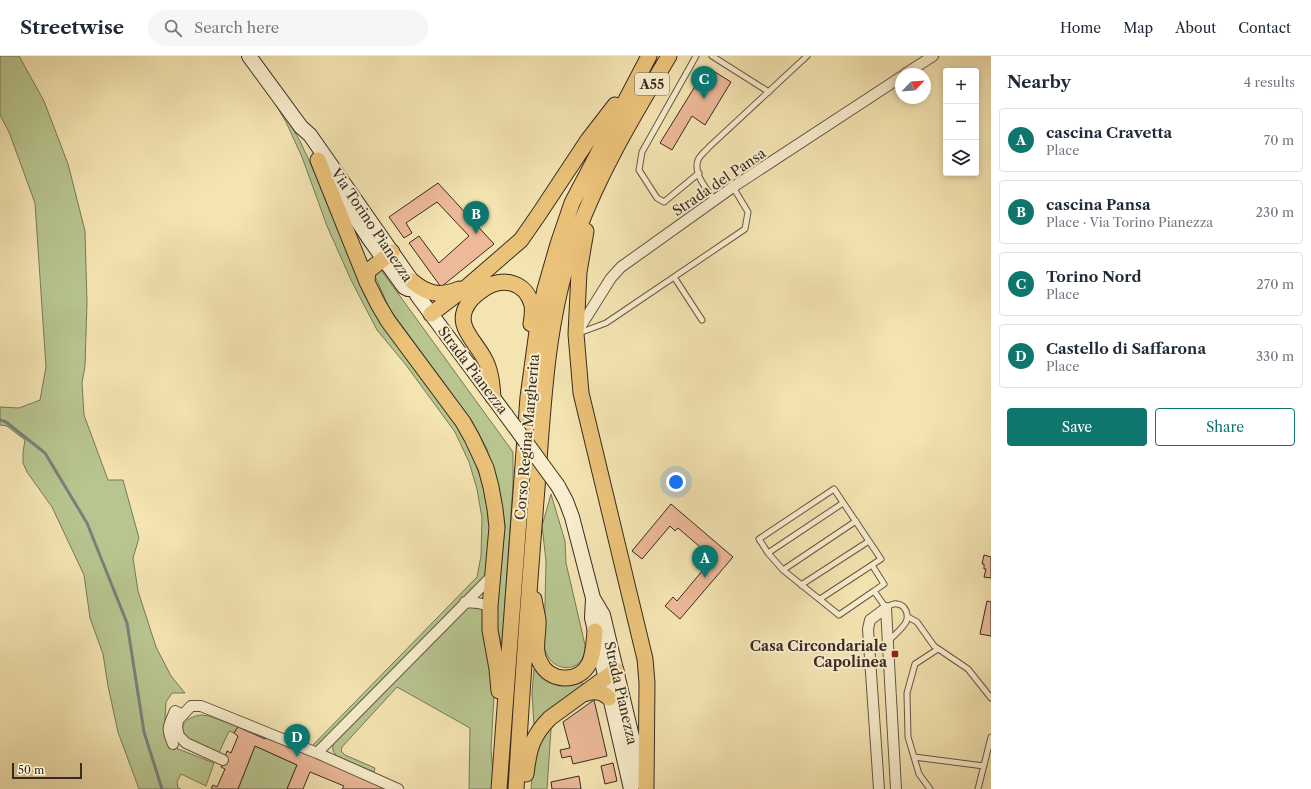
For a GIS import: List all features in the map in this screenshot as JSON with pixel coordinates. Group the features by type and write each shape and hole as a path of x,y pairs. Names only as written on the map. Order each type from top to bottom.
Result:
{"main road":[{"name":"Via Torino Pianezza","path":"249,56 301,127 310,135 388,255"},
{"name":"A55","path":"630,107 638,76 649,56"},
{"name":"A55","path":"630,107 669,56"},
{"path":"431,314 468,286 521,240 588,140 638,76"},
{"name":"Corso Regina Margherita","path":"516,789 543,401 551,334 559,293 572,250 593,194 630,107"},
{"name":"Corso Regina Margherita","path":"499,789 528,397 538,324 545,289 572,203 630,107"},
{"name":"Via Torino Pianezza","path":"301,127 305,138 335,189 414,288"},
{"path":"318,160 367,282 378,304 388,321 463,422 479,452 491,487 498,527 490,606 490,630 497,669 504,731"},
{"path":"593,194 579,272 576,334 581,393 645,659 647,683 642,764 645,789"},
{"path":"367,282 366,276 368,271 388,255"},
{"path":"493,397 491,375 484,358 466,331 464,318 466,305 470,299 490,284 501,282 513,283 522,288 532,305 532,317 522,369 528,397"},
{"path":"414,288 419,287 429,292 444,294 468,286"},
{"name":"Strada Pianezza","path":"414,288 431,314 558,486 566,501 577,535 593,598 603,615 610,674 609,698 631,789"},
{"path":"530,575 538,621 536,648 537,655 539,662 546,671 556,677 565,678 575,676 583,671 592,656 595,631"},
{"name":"Strada Pianezza","path":"593,598 592,618 595,631 642,764"},
{"path":"519,789 525,778 529,751 538,732 550,718 610,674"},
{"path":"584,694 590,691 604,693 609,698"},
{"path":"624,762 634,767 642,764"}],"street":[{"path":"914,68 933,56"},
{"name":"Strada del Pansa","path":"576,334 611,278 621,267 733,187 895,81"},
{"path":"318,753 493,574"},
{"path":"465,602 478,602 490,606"},
{"path":"886,608 896,789"},
{"path":"879,789 868,630 870,620 886,608"},
{"path":"223,760 186,743 179,736 177,728 178,720 191,706 201,706 318,753 398,789"},
{"path":"173,744 168,732 170,722 175,711 183,715"}],"lane":[{"path":"696,56 642,152 639,170 657,198 664,202 699,173"},
{"path":"712,56 769,92"},
{"path":"715,200 701,181 697,169 698,159 807,56"},
{"path":"576,334 606,323 745,229 748,212 733,187"},
{"path":"674,277 702,320"},
{"path":"820,599 872,565 882,559 834,489 759,539 768,553 783,570 839,615 884,584 872,565"},
{"path":"768,553 844,503"},
{"path":"783,570 856,521"},
{"path":"801,585 869,540"},
{"path":"874,591 886,608 897,604 903,607 907,612 908,617 905,623 888,642"},
{"path":"908,617 918,622 934,646 968,669 991,698"},
{"path":"930,789 919,774 908,737 907,693 915,664 938,649"},
{"path":"978,789 991,737"},
{"path":"914,757 984,766"}],"green space":[{"path":"0,56 19,56 44,101 68,164 85,231 87,303 85,366 82,383 84,415 108,480 123,480 139,538 133,558 138,591 156,647 171,676 185,693 172,693 166,702 164,736 173,747 214,763 206,786 181,774 177,782 178,788 181,789 139,789 118,732 103,654 90,618 84,575 52,507 27,472 23,463 25,440 7,426 0,425 0,407 19,408 40,400 46,367 35,203 9,132 0,115"},
{"path":"270,95 300,141 330,206 358,275 465,439 483,484 488,503 490,521 487,576 318,748 312,746 477,577 481,556 482,518 477,489 469,462 455,432 406,365 377,330 351,280 327,226 302,157 286,122"},
{"path":"381,270 513,452 513,484 502,647 496,622 505,525 499,492 487,449 472,421 389,308 374,274"},
{"path":"551,494 565,541 566,563 585,645 584,655 580,662 567,668 559,666 553,662 547,656 544,646 546,561 542,526"},
{"path":"471,607 485,609 494,695 491,749 493,775 492,789 469,789 470,728 397,687 342,747 341,751 345,755 375,768 374,772 337,756 333,749 334,742 466,608"},
{"path":"538,667 581,681 584,686 536,726 534,725 532,693 534,669"},
{"path":"202,715 209,716 238,727 234,733 229,731 219,753 186,739 183,734 182,729 185,722 193,717"},
{"path":"551,729 547,789 531,789 535,757 541,742"},
{"path":"255,746 297,765 287,789 238,789"}],"building":[{"path":"707,67 731,82 705,125 692,116 672,150 660,143"},
{"path":"438,183 494,244 441,287 409,243 419,236 439,263 469,236 437,202 406,223 412,233 404,238 389,217"},
{"path":"671,504 733,557 680,619 665,606 673,597 677,601 713,558 678,528 675,531 670,526 642,559 632,551"},
{"path":"984,555 991,557 991,578 984,577 986,569 984,569 984,564 982,564"},
{"path":"987,601 991,602 991,636 980,634"},
{"path":"594,700 607,756 573,764 571,756 562,758 560,750 570,748 563,722"},
{"path":"238,727 265,739 267,735 389,789 342,789 344,786 310,772 303,789 287,789 297,765 255,746 238,789 211,789 213,785 217,787 225,769 221,767 227,751 231,753 238,736 234,733"},
{"path":"613,763 617,781 605,784 601,766"},
{"path":"579,776 581,789 552,789 551,782"}],"waterway":[{"path":"0,420 6,422 45,453 87,523 127,623 144,732 162,789"}],"place":[{"name":"Torino Nord","path":"704,99"},
{"name":"cascina Pansa","path":"476,234"},
{"name":"cascina Cravetta","path":"705,578"},
{"name":"Casa Circondariale Capolinea","path":"895,654"},
{"name":"Castello di Saffarona","path":"297,757"}]}
